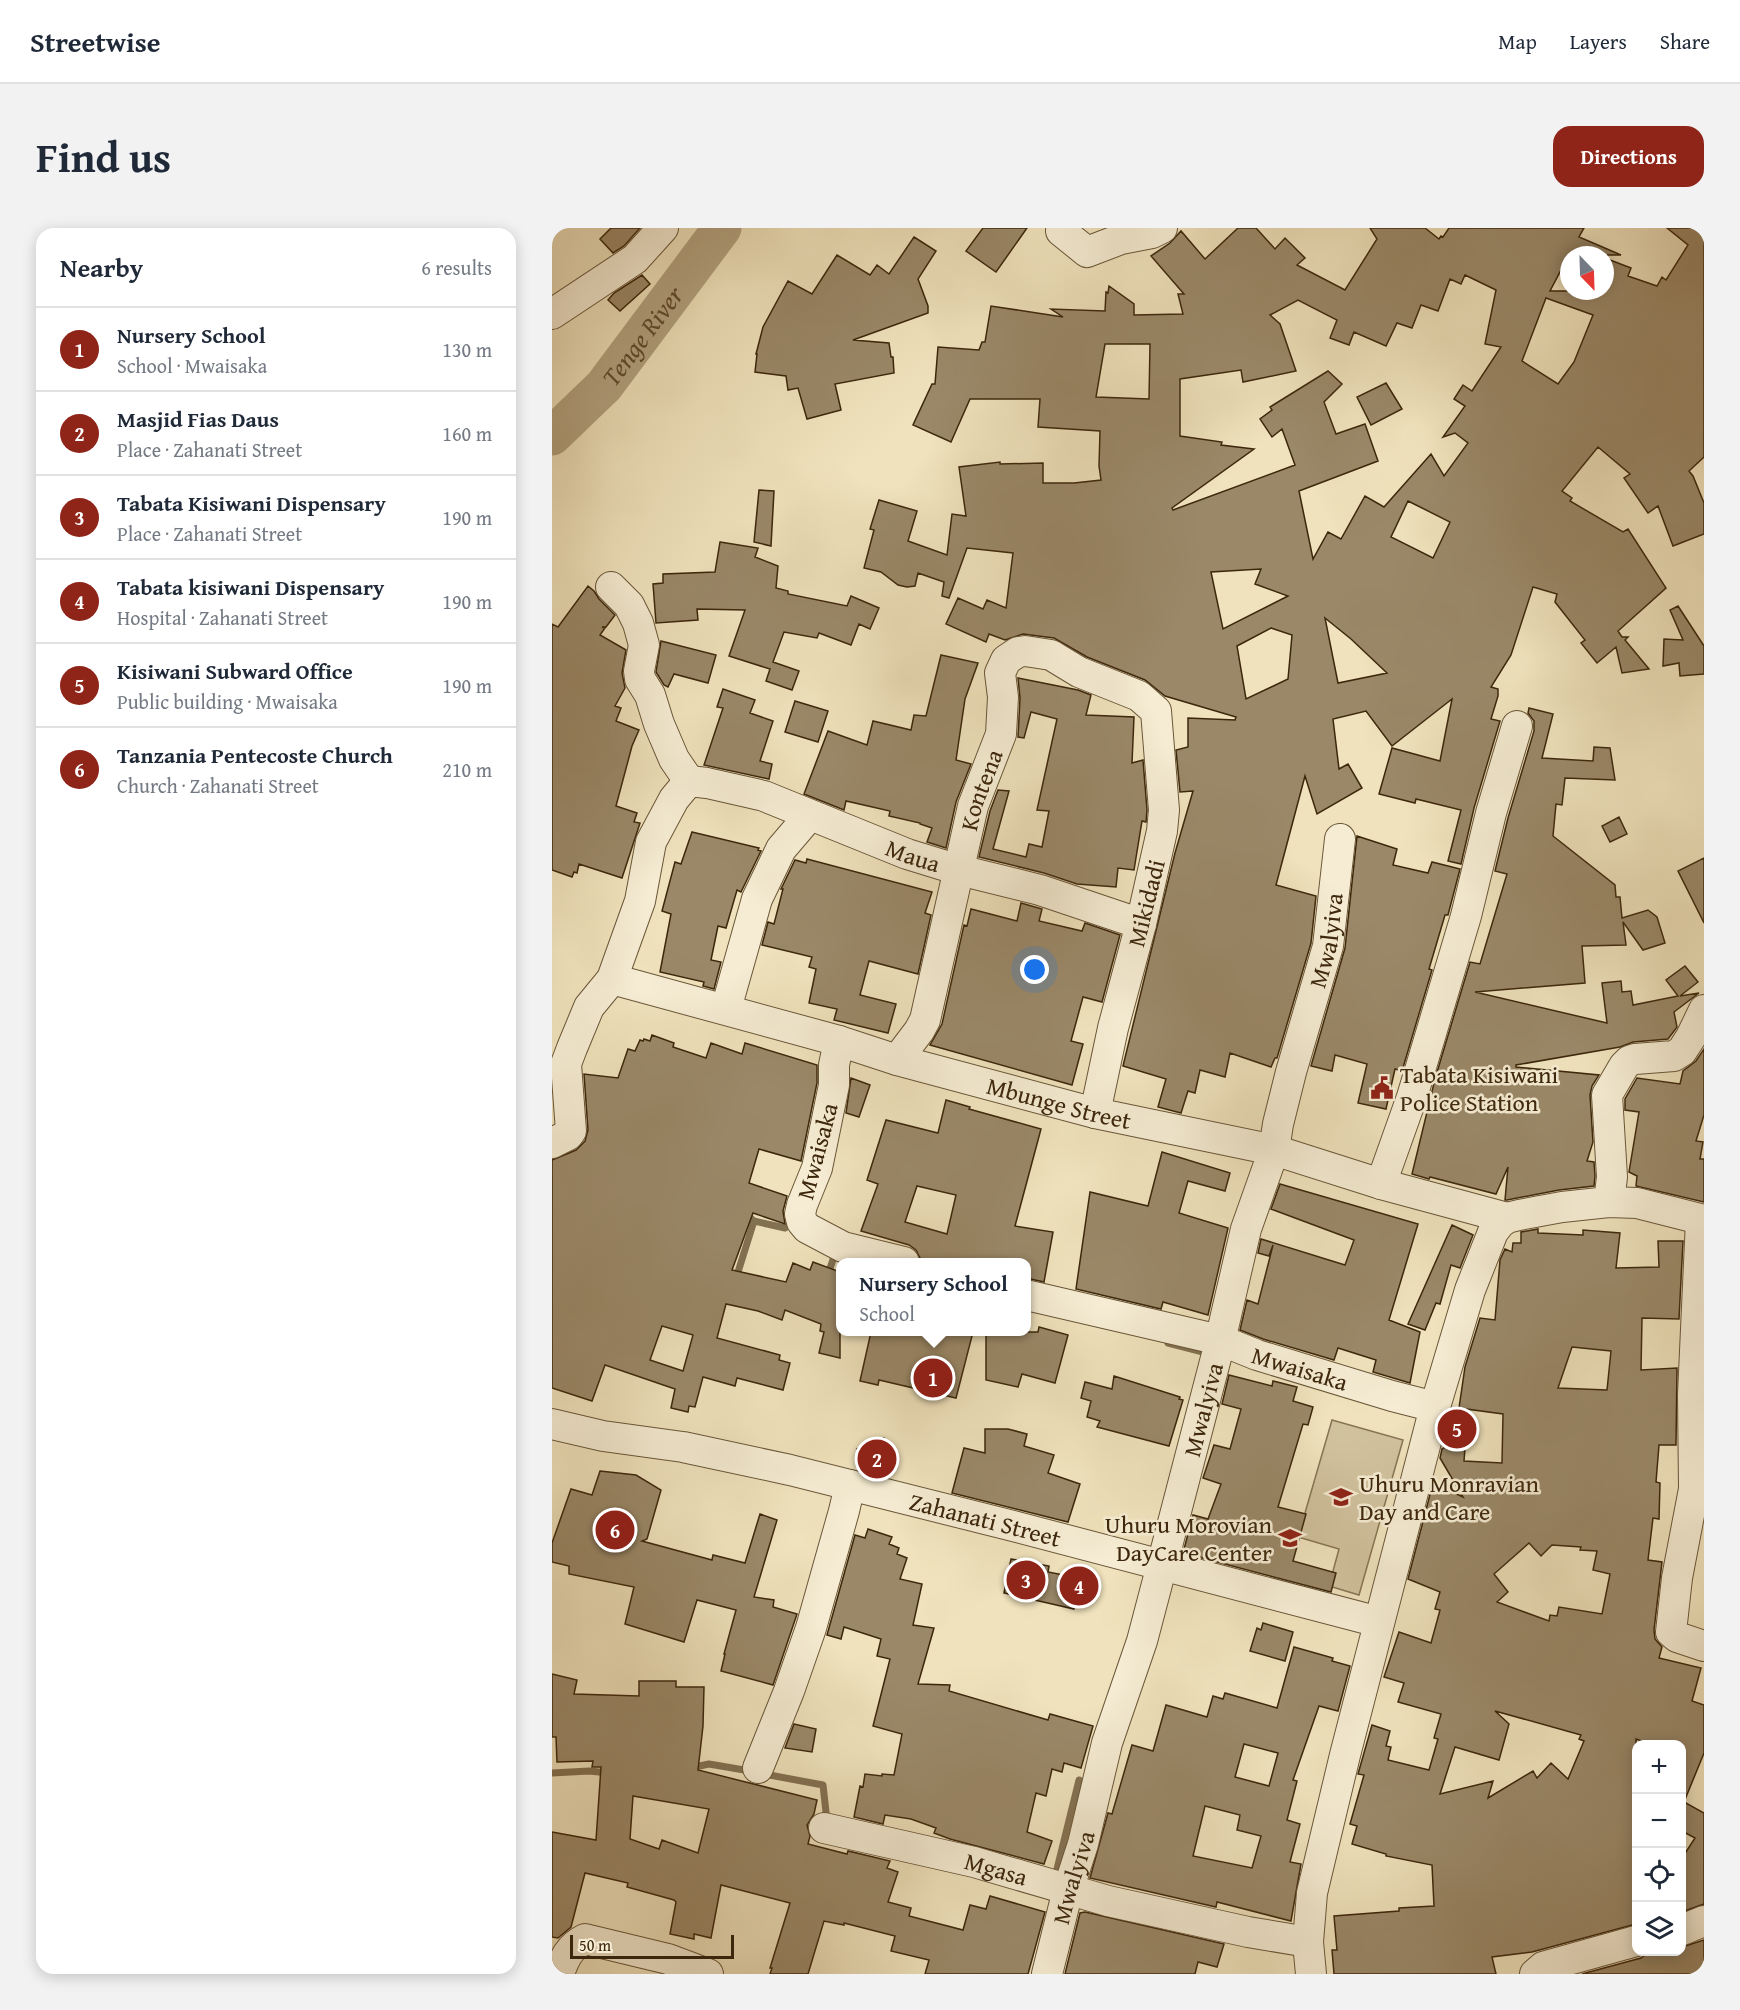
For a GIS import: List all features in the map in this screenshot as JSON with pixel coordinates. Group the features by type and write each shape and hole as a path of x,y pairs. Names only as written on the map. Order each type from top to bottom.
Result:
{"street":[{"path":"552,314 634,259 663,228"},
{"path":"1061,231 1088,252 1121,239 1152,233 1161,228"},
{"path":"561,1137 566,1064 589,1007 612,979 640,901 651,843 674,799 689,781 674,759 650,695 640,679 644,637 629,605 611,587"},
{"name":"Mikidadi","path":"1011,655 1025,651 1051,655 1079,672 1138,696 1156,711 1164,810 1162,831 1142,924 1113,1028 1095,1113"},
{"name":"Kontena","path":"897,1060 919,1032 925,1020 973,806 1001,734 1003,697 1000,673 1002,666 1011,655"},
{"path":"1381,1184 1412,1097 1466,915 1491,813 1516,726"},
{"name":"Maua","path":"689,781 764,796 907,854 959,870 1040,890 1142,924"},
{"path":"726,1009 757,899 781,849 810,815"},
{"name":"Mwalyiva","path":"1047,1974 1068,1890 1083,1844 1107,1743 1142,1641 1220,1340 1246,1229 1274,1150 1291,1072 1328,946 1340,840"},
{"name":"Mbunge Street","path":"612,979 839,1041 897,1060 1095,1113 1274,1150 1381,1184 1507,1218"},
{"path":"1609,1202 1612,1177 1607,1095 1629,1061 1674,1056 1682,1051 1704,1010"},
{"name":"Mwaisaka","path":"839,1041 832,1096 817,1168 800,1214 807,1228 843,1247 885,1258"},
{"path":"1311,1974 1308,1942 1312,1893 1379,1622 1435,1407 1470,1290 1493,1232 1507,1218 1562,1207 1609,1202 1637,1203 1702,1220 1693,1395 1694,1489 1677,1578 1671,1632 1677,1637 1704,1646"},
{"name":"Mwaisaka","path":"1031,1296 1220,1340 1267,1359 1435,1407"},
{"name":"Zahanati Street","path":"552,1424 603,1436 683,1446 790,1470 1379,1622"},
{"path":"758,1768 811,1628 850,1485"},
{"name":"Mgasa","path":"824,1828 974,1863 1108,1901 1248,1932 1308,1942"},
{"path":"1686,1928 1704,1921"},
{"path":"559,1974 564,1957 577,1943 585,1939 667,1966 708,1974"},
{"path":"1535,1974 1543,1967 1632,1942"}],"shaded area":[{"path":"1332,1420 1403,1440 1359,1595 1329,1586 1339,1549 1298,1537"}],"building":[{"path":"611,228 640,228 624,246 613,253 600,239"},
{"path":"983,228 1027,228 996,272 966,251"},
{"path":"1238,228 1256,228 1275,249 1285,238 1305,258 1297,265 1345,290 1377,239 1370,228 1425,228 1439,239 1449,228 1584,228 1579,237 1600,246 1560,246 1560,272 1550,291 1560,291 1560,300 1614,300 1614,261 1631,268 1628,276 1657,286 1662,277 1666,280 1688,245 1667,228 1704,228 1704,457 1689,471 1704,503 1704,534 1673,546 1658,506 1648,513 1624,478 1630,474 1598,447 1562,491 1572,498 1570,501 1623,532 1628,529 1666,588 1618,631 1622,637 1628,637 1625,640 1649,669 1622,673 1616,647 1597,663 1581,643 1585,640 1555,602 1557,594 1533,587 1511,655 1491,687 1498,689 1498,696 1491,719 1500,721 1474,808 1461,864 1448,861 1461,810 1416,799 1415,803 1379,794 1392,748 1440,761 1452,699 1392,746 1366,711 1333,719 1339,769 1348,764 1362,788 1317,814 1305,776 1276,885 1316,896 1311,943 1277,1058 1271,1067 1230,1053 1225,1077 1200,1070 1195,1093 1188,1091 1181,1113 1158,1107 1166,1079 1123,1066 1175,853 1193,791 1180,792 1176,750 1188,747 1188,718 1235,720 1236,717 1165,696 1145,680 1087,657 1054,638 1023,634 1005,640 989,634 986,642 946,624 958,598 983,609 987,600 1006,608 1013,553 967,548 949,598 942,596 944,582 918,573 915,586 907,587 898,585 881,572 864,568 874,530 870,529 879,500 917,511 908,541 947,555 952,514 966,516 959,467 1000,462 1000,464 1043,463 1043,483 1101,480 1100,431 1038,427 1040,399 970,399 951,442 913,425 932,384 935,384 938,347 979,350 982,342 985,342 991,306 1063,317 1051,309 1105,311 1106,292 1108,293 1109,286 1134,304 1134,315 1183,314 1178,294 1184,294 1151,256 1170,243 1181,231 1205,259","holes":["1465,275 1496,290 1485,344 1501,347 1472,391 1463,385 1454,399 1465,406 1443,437 1455,433 1468,443 1444,476 1431,454 1384,507 1365,496 1341,539 1328,532 1313,559 1299,491 1378,461 1365,424 1336,434 1324,402 1342,384 1328,371 1270,407 1272,410 1260,419 1272,437 1282,429 1295,465 1173,510 1172,508 1254,449 1180,436 1180,379 1241,370 1243,382 1296,371 1280,324 1270,315 1298,300 1337,320 1330,338 1349,345 1354,332 1386,346 1397,323 1412,328 1421,305 1438,311 1450,279 1461,284","1546,298 1593,315 1574,362 1558,384 1522,361","1105,344 1150,344 1149,399 1096,397","1408,501 1450,522 1433,558 1391,537","1261,569 1255,584 1288,596 1223,629 1211,572","1325,618 1387,673 1338,683","1271,628 1292,635 1288,679 1246,699 1237,646"]},
{"path":"914,237 936,251 918,279 928,306 928,313 853,340 889,343 894,373 835,384 841,410 807,419 798,388 788,390 786,376 755,372 756,354 763,327 788,281 812,294 837,255 870,275 877,265 889,274"},
{"path":"642,275 650,284 620,311 608,300 614,293"},
{"path":"1386,383 1402,409 1371,425 1357,397"},
{"path":"759,490 774,491 771,546 754,542"},
{"path":"720,542 758,548 755,557 778,566 776,588 788,591 788,594 847,606 851,596 879,608 870,629 859,624 851,645 819,633 817,638 784,632 773,662 799,671 792,690 766,681 770,669 729,656 745,610 697,609 698,620 656,623 653,584 663,583 663,574 715,572"},
{"path":"588,586 615,615 606,627 602,627 605,628 600,635 626,650 622,673 625,688 615,706 621,708 616,721 639,730 632,746 616,806 637,813 634,822 640,823 622,878 579,864 577,873 574,872 572,877 552,870 552,624 558,627"},
{"path":"1678,606 1704,646 1704,674 1680,676 1679,663 1663,666 1664,639 1683,640 1670,610"},
{"path":"661,641 716,655 708,683 674,674 668,687 664,685 656,672"},
{"path":"941,655 978,663 965,699 956,760 971,764 956,802 946,848 927,842 932,828 889,816 890,811 846,801 844,810 804,794 828,731 867,745 873,721 911,730 914,715 926,716"},
{"path":"1018,678 1078,690 1091,695 1086,715 1134,717 1132,763 1143,760 1146,822 1142,821 1134,870 1118,868 1116,887 1077,884 1044,873 979,857 990,811 998,790 1009,791 993,849 1026,857 1029,844 1042,847 1049,811 1037,810 1057,719 1031,712 1024,738 1018,737 1020,698"},
{"path":"723,689 755,700 750,713 773,721 760,761 772,764 769,779 704,765 723,708 717,707"},
{"path":"795,701 828,711 818,742 785,732"},
{"path":"1529,708 1553,714 1542,758 1593,761 1594,747 1610,748 1615,780 1565,778 1562,805 1556,804 1553,836 1615,885 1616,897 1620,897 1622,918 1648,910 1657,917 1665,943 1643,950 1623,922 1626,945 1582,946 1585,983 1475,992 1607,1023 1602,983 1621,981 1622,992 1631,991 1633,1005 1678,996 1666,980 1685,966 1698,982 1680,996 1699,993 1674,1012 1677,1027 1668,1039 1633,1042 1620,1047 1516,1065 1516,1067 1599,1075 1592,1086 1590,1095 1593,1142 1587,1161 1594,1162 1595,1176 1594,1186 1505,1200 1508,1167 1496,1194 1412,1174 1435,1079 1470,962 1480,964 1507,874 1495,871 1534,731 1534,721 1528,713"},
{"path":"1619,817 1627,834 1610,842 1602,826"},
{"path":"692,832 759,848 758,850 761,851 741,892 737,890 726,928 718,926 711,960 721,962 714,989 703,986 704,982 660,972 671,914 662,911 675,862 681,864"},
{"path":"1357,836 1397,849 1393,865 1428,873 1432,862 1460,869 1448,915 1445,915 1429,969 1432,970 1402,1071 1395,1069 1386,1109 1358,1103 1367,1064 1335,1055 1332,1071 1311,1066 1345,948"},
{"path":"1704,858 1704,923 1678,871"},
{"path":"807,859 932,892 925,913 931,915 918,974 869,961 860,995 896,1004 888,1033 834,1020 837,1009 809,1003 816,969 809,967 812,957 762,945 768,922 774,924 783,889 781,889 795,860 806,863"},
{"path":"1021,903 1042,909 1039,921 1082,931 1085,923 1120,935 1102,1002 1083,997 1071,1041 1083,1044 1072,1085 930,1045 942,1024 964,925 967,926 971,909 1017,921"},
{"path":"652,1035 674,1043 673,1047 706,1058 711,1043 742,1054 745,1043 817,1065 817,1083 801,1161 759,1149 749,1183 787,1196 783,1211 785,1224 753,1213 732,1270 786,1282 793,1263 810,1270 813,1262 836,1271 836,1336 840,1336 840,1358 819,1353 824,1332 820,1331 821,1324 785,1310 782,1320 758,1311 726,1304 717,1338 780,1355 779,1360 790,1363 783,1390 737,1378 735,1386 703,1377 695,1407 689,1406 688,1412 671,1408 675,1389 605,1365 592,1401 552,1388 552,1160 576,1150 585,1141 588,1130 584,1074 618,1078 628,1049 635,1051 640,1040 650,1041","holes":["662,1326 693,1335 683,1371 650,1360"]},
{"path":"1704,1049 1704,1115 1696,1141 1703,1142 1700,1159 1704,1159 1704,1202 1636,1186 1637,1176 1629,1172 1639,1112 1625,1110 1625,1099 1637,1078 1680,1084 1683,1071 1696,1061"},
{"path":"851,1078 870,1085 859,1117 846,1113"},
{"path":"946,1100 970,1107 969,1109 1041,1129 1015,1226 1053,1232 1044,1282 1031,1279 1031,1258 920,1258 916,1250 909,1245 861,1231 878,1184 867,1180 886,1120 938,1133","holes":["917,1186 956,1195 947,1234 905,1222"]},
{"path":"1162,1152 1230,1173 1225,1191 1188,1181 1179,1213 1228,1228 1208,1315 1163,1302 1161,1309 1076,1289 1090,1192 1148,1206"},
{"path":"1280,1184 1418,1224 1389,1320 1420,1332 1410,1383 1373,1372 1376,1360 1338,1348 1334,1360 1240,1330 1247,1300 1258,1304 1273,1245 1269,1256 1258,1253 1261,1239 1345,1265 1354,1240 1271,1209"},
{"path":"1452,1225 1473,1235 1460,1268 1451,1265 1440,1304 1436,1303 1425,1330 1408,1324"},
{"path":"1538,1229 1538,1233 1583,1235 1583,1230 1620,1233 1616,1268 1659,1267 1658,1241 1683,1241 1679,1319 1642,1318 1641,1370 1677,1368 1676,1445 1659,1445 1656,1482 1660,1483 1659,1519 1653,1518 1648,1560 1662,1562 1654,1630 1655,1639 1662,1647 1659,1658 1701,1668 1692,1701 1704,1705 1704,1753 1686,1797 1686,1740 1632,1740 1632,1925 1532,1952 1492,1957 1496,1974 1334,1974 1332,1950 1337,1950 1334,1916 1434,1906 1432,1865 1386,1856 1386,1854 1352,1844 1357,1826 1350,1824 1364,1775 1358,1774 1372,1725 1390,1731 1386,1746 1391,1747 1388,1760 1429,1770 1438,1739 1434,1738 1441,1714 1398,1702 1404,1683 1384,1677 1399,1632 1431,1643 1440,1610 1435,1609 1440,1592 1408,1579 1433,1483 1463,1497 1440,1458 1442,1449 1445,1447 1449,1421 1467,1422 1464,1461 1502,1463 1503,1414 1459,1408 1465,1367 1480,1318 1495,1320 1500,1260 1505,1249 1512,1252 1513,1243 1521,1243 1521,1232","holes":["1572,1347 1611,1351 1607,1390 1558,1388","1529,1543 1541,1556 1552,1545 1581,1547 1580,1550 1597,1551 1593,1570 1610,1574 1602,1614 1559,1607 1557,1616 1550,1615 1549,1621 1497,1602 1508,1592 1494,1574","1495,1711 1581,1735 1579,1739 1584,1741 1568,1779 1551,1763 1537,1778 1533,1771 1488,1798 1493,1781 1440,1794 1455,1747 1499,1760 1509,1724"]},
{"path":"1039,1327 1068,1335 1055,1383 1022,1374 1018,1387 986,1380 986,1336 1031,1336 1031,1332 1038,1332"},
{"path":"870,1336 972,1336 956,1398 879,1380 878,1385 860,1381"},
{"path":"1229,1375 1272,1386 1273,1381 1297,1387 1293,1401 1313,1407 1308,1425 1303,1424 1278,1507 1306,1514 1293,1561 1336,1573 1331,1592 1183,1553 1193,1515 1208,1519 1221,1484 1203,1478 1214,1445 1230,1449 1241,1409 1222,1404"},
{"path":"1114,1376 1180,1397 1179,1399 1183,1400 1169,1446 1097,1427 1100,1421 1087,1417 1091,1401 1081,1398 1085,1382 1112,1389"},
{"path":"985,1429 1008,1429 1027,1434 1024,1446 1054,1455 1048,1473 1080,1484 1068,1522 952,1493 964,1448 985,1453"},
{"path":"884,1438 897,1468 881,1475 866,1471 857,1449"},
{"path":"600,1471 636,1475 661,1490 647,1539 642,1541 712,1560 713,1555 745,1563 760,1514 777,1520 754,1597 774,1600 773,1607 797,1614 773,1685 721,1671 736,1610 697,1600 684,1642 625,1624 634,1587 569,1574 569,1566 552,1562 552,1543 571,1489 592,1495"},
{"path":"868,1529 892,1537 889,1544 899,1548 897,1554 907,1558 900,1579 922,1584 913,1625 934,1628 918,1684 950,1685 949,1691 1048,1720 1050,1714 1093,1726 1081,1768 1064,1763 1062,1772 1052,1769 1046,1796 1036,1793 1027,1832 1052,1841 1044,1864 950,1839 934,1833 936,1828 911,1819 885,1815 883,1824 854,1817 860,1786 863,1787 865,1774 894,1775 902,1734 873,1726 890,1659 877,1656 881,1639 844,1627 841,1639 827,1635 855,1535 865,1538"},
{"path":"1011,1559 1049,1566 1048,1572 1079,1578 1074,1609 1004,1593"},
{"path":"1263,1623 1293,1632 1285,1661 1250,1651 1257,1628 1261,1630"},
{"path":"1294,1647 1333,1658 1332,1661 1350,1666 1338,1711 1319,1706 1293,1780 1297,1781 1287,1820 1300,1824 1290,1862 1301,1864 1291,1921 1217,1902 1216,1907 1090,1878 1108,1813 1112,1814 1132,1745 1153,1751 1166,1705 1207,1717 1213,1696 1223,1699 1225,1693 1277,1708","holes":["1244,1744 1278,1753 1269,1786 1235,1777","1205,1806 1240,1815 1237,1830 1261,1836 1252,1868 1193,1856"]},
{"path":"552,1674 577,1680 574,1694 639,1696 639,1681 676,1681 676,1687 704,1687 703,1726 698,1770 817,1800 814,1814 807,1825 810,1836 808,1844 847,1854 848,1851 890,1861 887,1868 898,1872 888,1902 911,1908 909,1916 963,1930 970,1905 986,1909 990,1896 1045,1912 1028,1974 925,1974 929,1960 891,1951 895,1936 844,1923 844,1925 824,1921 808,1974 770,1974 790,1903 721,1885 711,1938 694,1934 694,1939 670,1934 676,1902 674,1900 627,1887 628,1883 585,1873 571,1927 558,1938 552,1937 552,1832 596,1840 601,1767 592,1767 593,1761 557,1762 556,1737 552,1737","holes":["633,1796 709,1809 698,1853 662,1840 659,1849 630,1839"]},
{"path":"794,1724 816,1729 812,1752 785,1748"},
{"path":"1686,1803 1704,1813 1704,1904 1686,1911 1686,1852 1695,1838 1686,1833"},
{"path":"1085,1912 1224,1944 1217,1967 1198,1962 1195,1974 1065,1974 1080,1913"},
{"path":"1704,1940 1704,1974 1582,1974 1644,1956 1686,1956 1686,1946"}],"waterway":[{"name":"Tenge River","path":"552,436 604,386 722,228"},
{"path":"744,1212 754,1221 785,1228"},
{"path":"738,1272 754,1221"},
{"path":"827,1277 836,1251"},
{"path":"1168,1343 1203,1352"},
{"path":"690,1768 709,1764 750,1771"},
{"path":"552,1773 589,1771 609,1773"},
{"path":"764,1774 823,1785 827,1821"},
{"path":"1055,1877 1079,1780"}],"place":[{"name":"Tabata Kisiwani Police Station","path":"1382,1088"},
{"name":"Nursery School","path":"933,1378"},
{"name":"Kisiwani Subward Office","path":"1457,1429"},
{"name":"Masjid Fias Daus","path":"877,1459"},
{"name":"Uhuru Monravian Day and Care","path":"1341,1497"},
{"name":"Tanzania Pentecoste Church","path":"615,1530"},
{"name":"Uhuru Morovian DayCare Center","path":"1290,1538"},
{"name":"Tabata Kisiwani Dispensary","path":"1026,1580"},
{"name":"Tabata kisiwani Dispensary","path":"1079,1586"}]}
